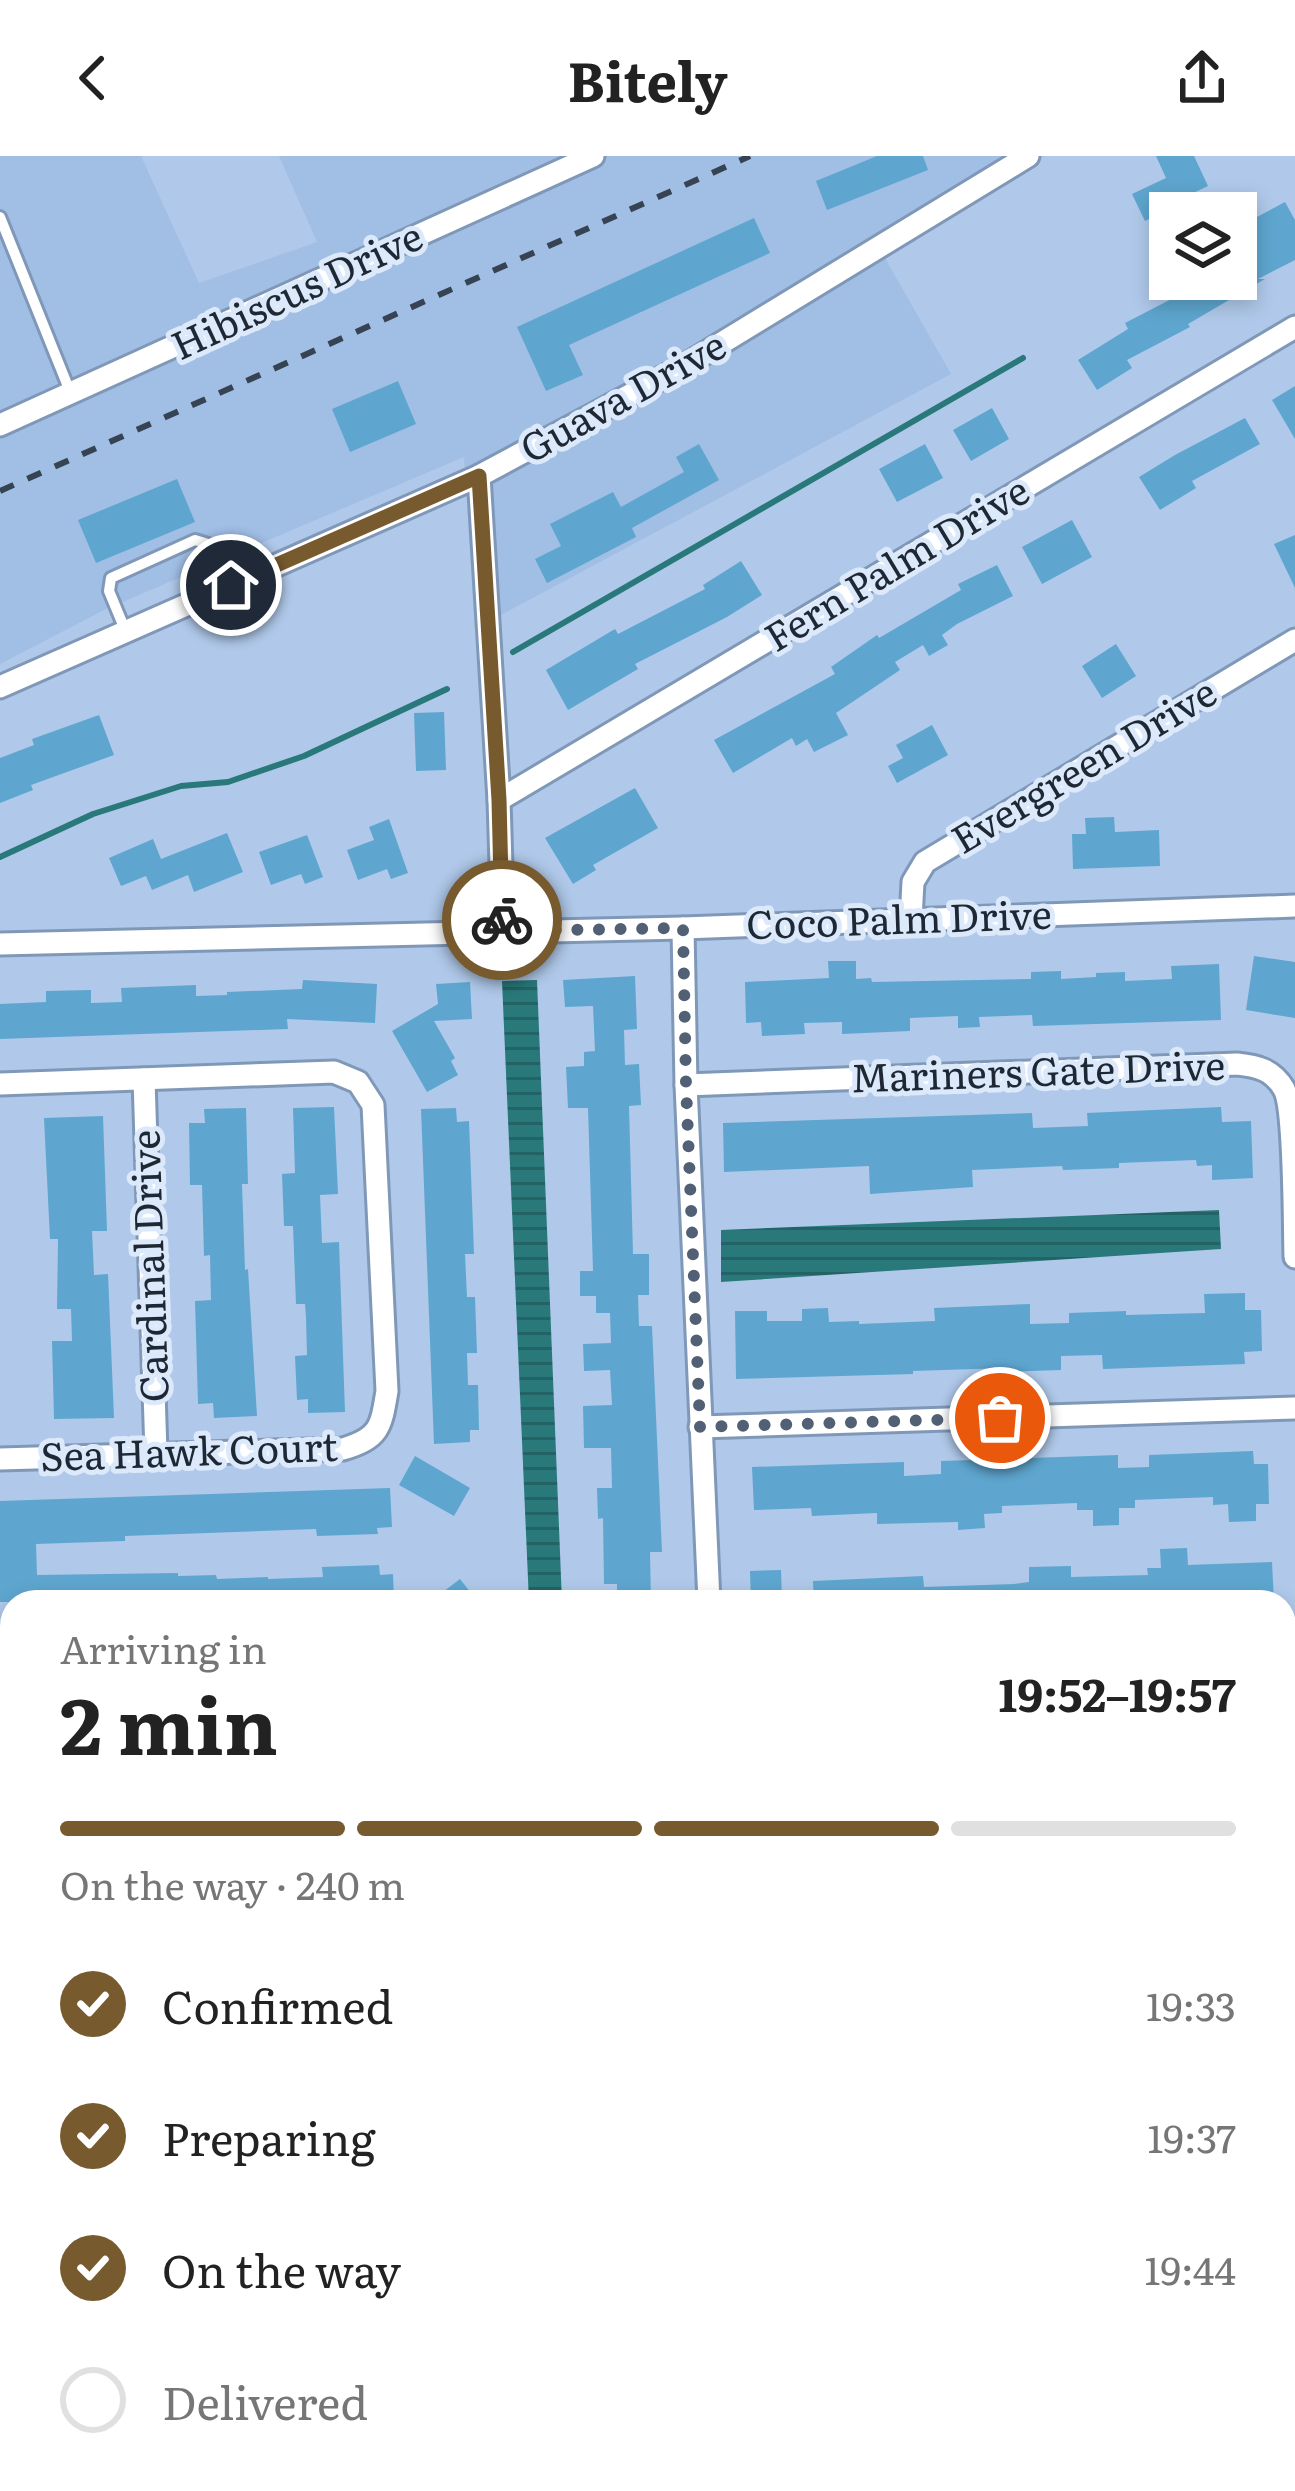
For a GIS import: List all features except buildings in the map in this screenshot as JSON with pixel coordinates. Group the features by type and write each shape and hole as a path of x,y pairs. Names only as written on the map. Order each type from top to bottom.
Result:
{"street":[{"name":"Hibiscus Drive","path":"0,425 593,156"},
{"name":"Guava Drive","path":"0,687 479,476 684,366 1028,156"},
{"name":"Fern Palm Drive","path":"499,800 1295,327"},
{"path":"479,476 499,800 502,931"},
{"name":"Evergreen Drive","path":"911,920 913,882 925,862 1295,640"},
{"name":"Coco Palm Drive","path":"0,944 683,928 1295,906"},
{"path":"683,928 708,1590"},
{"name":"Mariners Gate Drive","path":"686,1085 1258,1066 1274,1076 1288,1100 1295,1257"},
{"name":"Sea Hawk Court","path":"0,1084 334,1072 358,1082 374,1106 387,1391 382,1420 367,1442 344,1449 0,1459"},
{"name":"Cardinal Drive","path":"144,1078 156,1453"},
{"path":"700,1427 1295,1408"}],"lane":[{"path":"0,217 71,394"},
{"path":"126,632 109,591 111,578 195,540 208,544 231,585"}],"shaded area":[{"path":"0,156 141,156 199,283 317,242 279,156 1020,156 877,244 951,374 475,629 464,457 106,609 0,664"},
{"path":"537,980 562,1590 528,1590 502,981"},
{"path":"1219,1210 1221,1249 721,1282 721,1230"}],"waterway":[{"path":"513,652 1023,358"},
{"path":"0,857 93,814 181,786 228,782 304,756 447,689"}],"railway":[{"path":"0,491 750,156"}],"way so far":[{"path":"502,920 502,931 683,928 700,1427 1000,1418"}],"route":[{"path":"231,585 479,476 502,920"}]}
